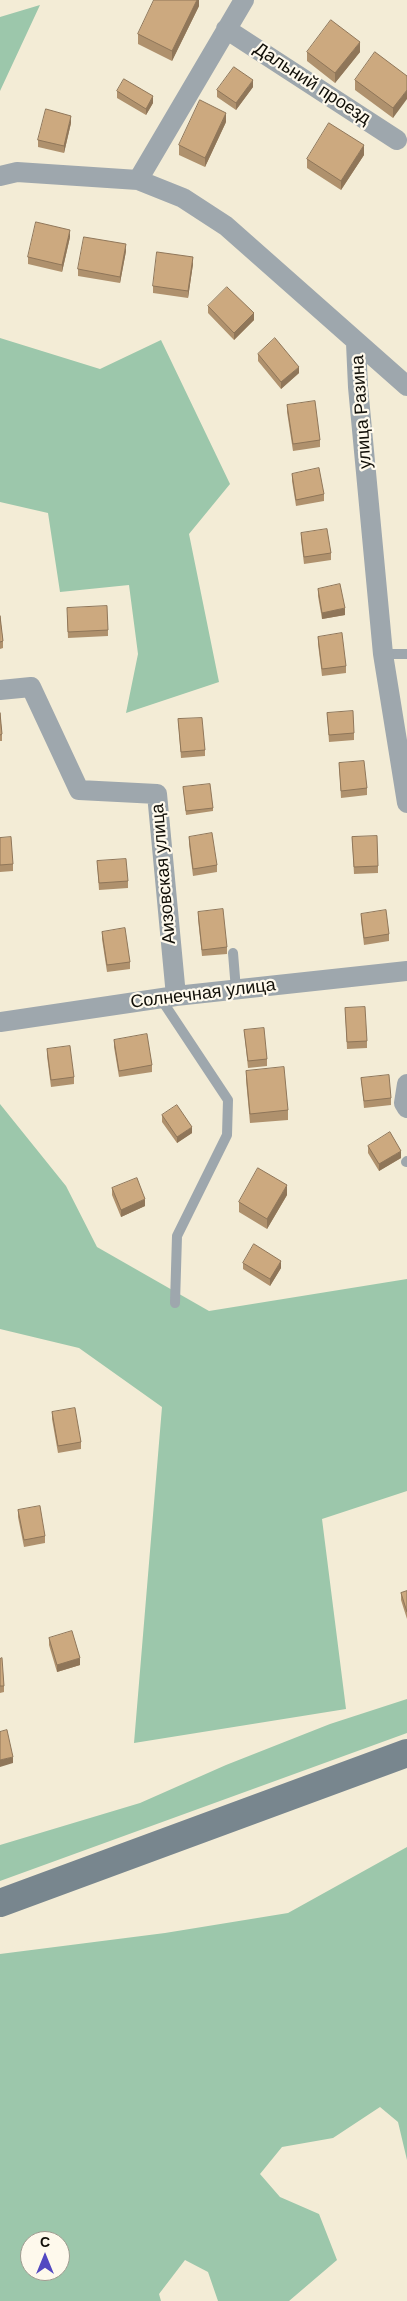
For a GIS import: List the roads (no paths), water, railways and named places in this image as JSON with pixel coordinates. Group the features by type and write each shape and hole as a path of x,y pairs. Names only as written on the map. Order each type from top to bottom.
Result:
{"street":[{"path":"138,180 244,0"},
{"name":"Дальний проезд","path":"226,29 397,140"},
{"name":"улица Разина","path":"0,176 18,172 138,180 183,198 226,226 356,343 358,388 383,654 407,803"},
{"path":"356,343 407,386"},
{"name":"Аизовская улица","path":"0,690 31,687 79,790 157,794 168,998"},
{"name":"Солнечная улица","path":"0,1022 168,998 407,971"},
{"path":"407,1084 404,1103 407,1108"},
{"path":"0,1903 407,1753"}],"lane":[{"path":"383,654 407,654"},
{"path":"233,953 236,990"},
{"path":"168,998 228,1100 227,1135 177,1236 175,1303"}]}
